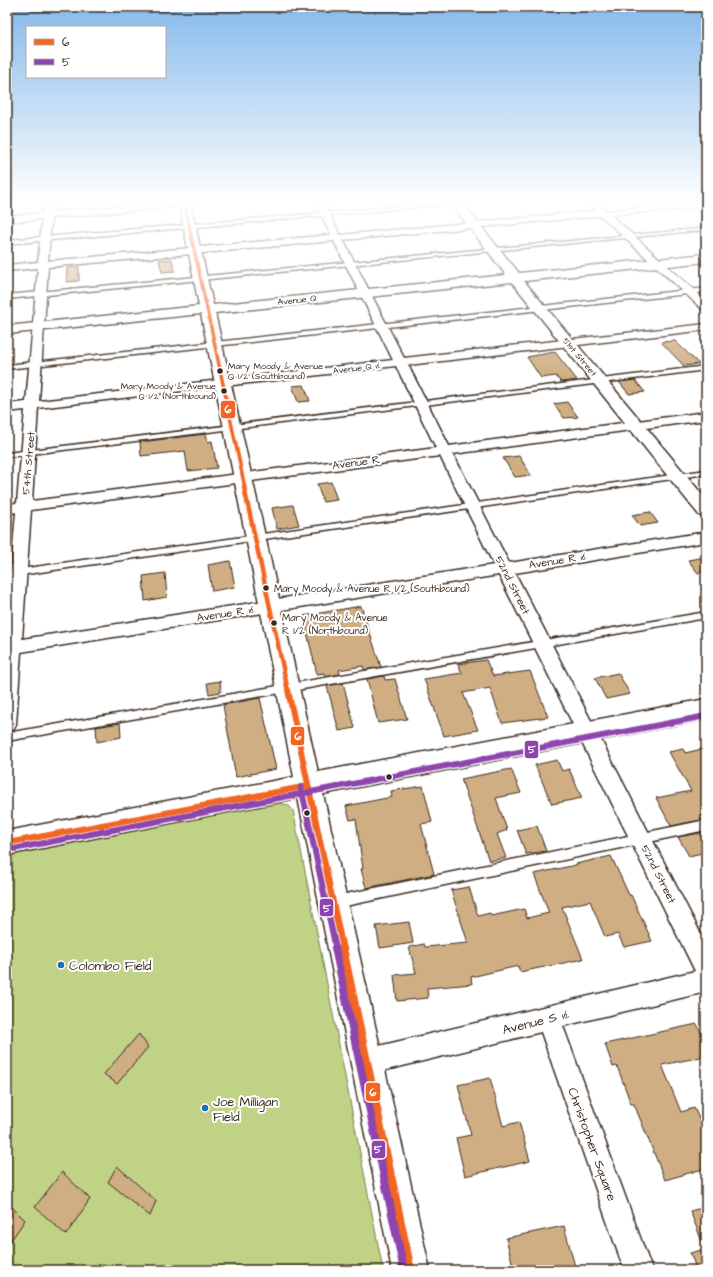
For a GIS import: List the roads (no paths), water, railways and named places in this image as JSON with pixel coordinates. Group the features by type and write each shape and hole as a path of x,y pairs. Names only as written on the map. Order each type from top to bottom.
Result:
{"main road":[{"path":"197,262 411,1270"},
{"name":"51st Street","path":"503,262 540,309 706,511"},
{"name":"Avenue Q","path":"7,330 672,262"},
{"path":"7,843 706,709"}],"street":[{"name":"54th Street","path":"7,724 13,573 24,507 43,262"},
{"path":"7,268 78,262"},
{"path":"658,263 706,307"},
{"name":"52nd Street","path":"351,264 706,968"},
{"name":"Avenue Q ½","path":"7,408 706,326"},
{"name":"Avenue R","path":"7,509 706,416"},
{"name":"Avenue R ½","path":"10,647 706,537"},
{"name":"Avenue S ½","path":"366,1062 706,980"},
{"name":"Christopher Square","path":"548,1018 638,1270"}],"lane":[{"path":"7,297 376,262"},
{"path":"7,367 706,290"},
{"path":"7,455 706,368"},
{"path":"13,573 706,472"},
{"path":"7,737 706,615"},
{"path":"333,903 706,825"}],"place":[{"name":"Mary Moody & Avenue Q 1/2 (Southbound)","path":"220,371"},
{"name":"Mary Moody & Avenue Q 1/2 (Northbound)","path":"224,391"},
{"name":"Mary Moody & Avenue R 1/2 (Southbound)","path":"266,588"},
{"name":"Mary Moody & Avenue R 1/2 (Northbound)","path":"274,623"},
{"name":"Colombo Field","path":"61,965"},
{"name":"Joe Milligan Field","path":"205,1108"}]}
